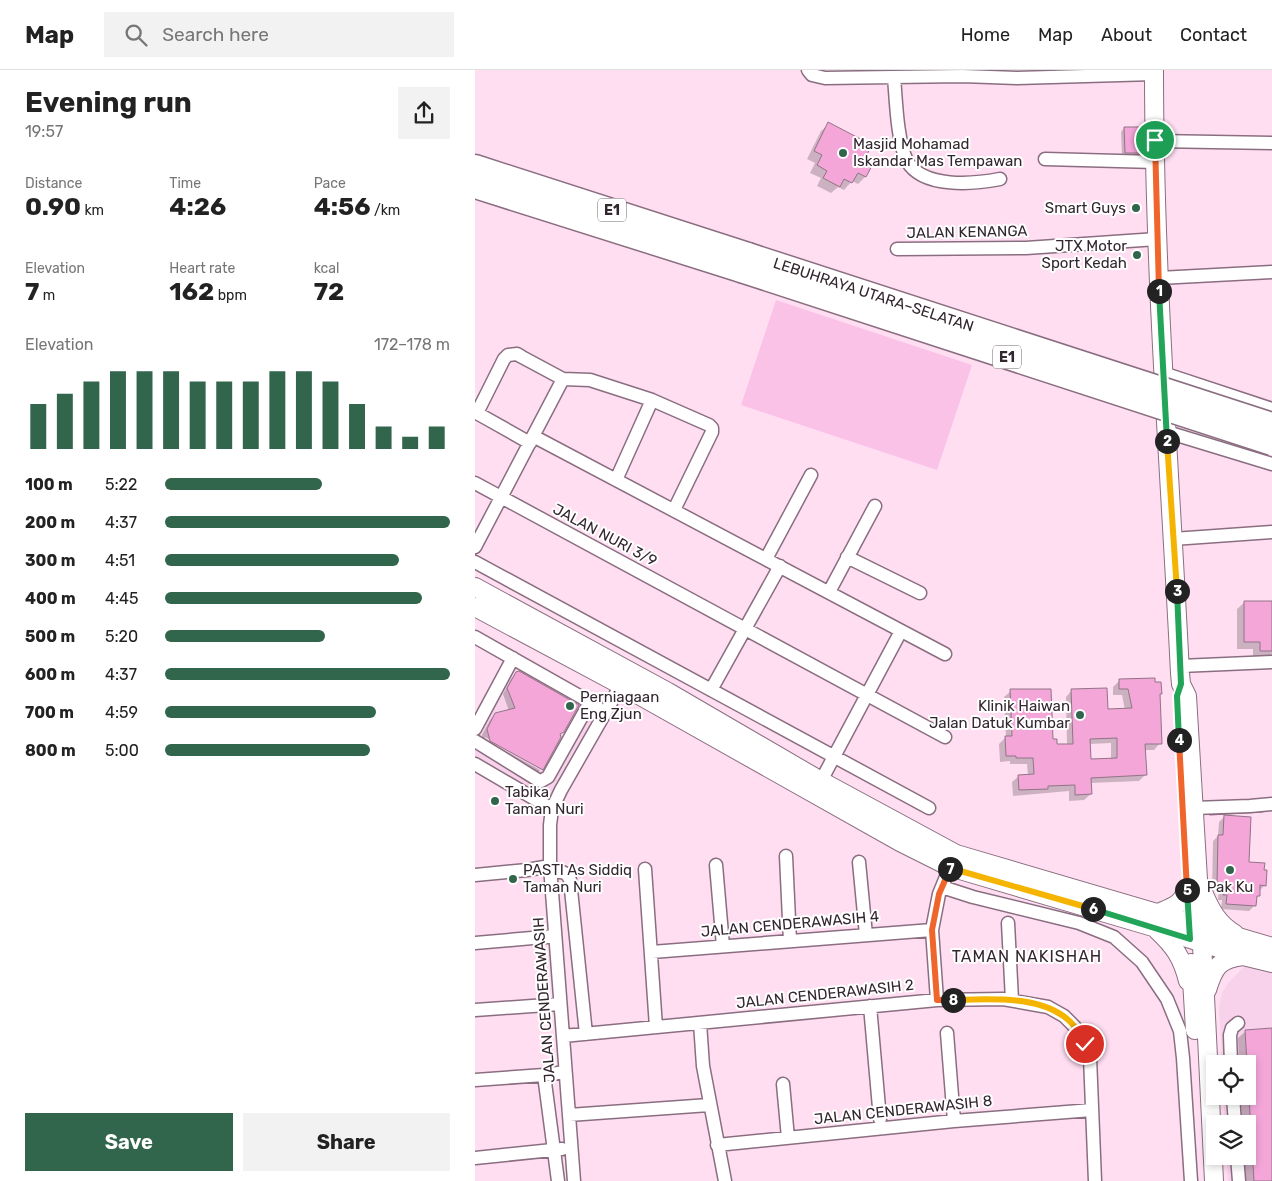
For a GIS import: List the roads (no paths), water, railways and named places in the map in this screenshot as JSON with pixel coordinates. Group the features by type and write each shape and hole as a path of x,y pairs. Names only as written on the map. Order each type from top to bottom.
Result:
{"highway":[{"name":"LEBUHRAYA UTARA–SELATAN","path":"475,166 745,262 1272,444"},
{"name":"LEBUHRAYA UTARA–SELATAN","path":"475,187 745,262 1272,424"}],"main road":[{"path":"1154,72 1157,239 1180,666 1179,690 1214,1181"},
{"path":"475,587 668,692 821,781 957,854 1245,948 1272,963"},
{"path":"475,607 621,685 899,842 950,868 1155,920 1179,954 1200,1001 1203,1181"},
{"path":"1155,920 1181,902 1193,883 1194,808 1187,696 1179,690"},
{"path":"1193,883 1219,922 1232,932 1245,948"},
{"path":"1200,1001 1217,966 1245,948 1272,947"}],"street":[{"path":"808,70 812,76 825,78 1017,78 1154,72"},
{"path":"894,77 903,150 913,169 922,174 953,183 967,184 1001,179"},
{"path":"1155,140 1272,143"},
{"path":"1045,159 1155,162"},
{"name":"JALAN KENANGA","path":"897,249 1025,248 1157,239"},
{"path":"1159,278 1272,272"},
{"path":"674,510 712,432 712,428 652,400 590,380 563,379 517,354 508,355 504,359 476,412 616,480 945,654"},
{"path":"1163,373 1272,408"},
{"path":"475,547 563,379"},
{"path":"616,480 652,400"},
{"path":"1167,432 1272,464"},
{"path":"765,559 811,475"},
{"name":"JALAN NURI 3/9","path":"475,483 945,737"},
{"path":"829,592 875,506"},
{"path":"1173,539 1272,532"},
{"path":"847,557 920,593"},
{"path":"475,562 929,808"},
{"path":"711,690 780,566"},
{"path":"821,781 901,631"},
{"path":"475,638 606,711"},
{"path":"475,729 513,658"},
{"path":"1180,666 1272,662"},
{"name":"JALAN CENDERAWASIH","path":"574,1181 550,869 550,825 553,809 561,790 621,685"},
{"path":"475,741 541,781 548,777 590,702"},
{"path":"475,764 553,809"},
{"path":"525,793 534,777"},
{"path":"1194,808 1272,804"},
{"path":"786,856 790,941"},
{"path":"859,862 866,934"},
{"path":"716,865 723,946"},
{"path":"937,1000 932,930 942,887 950,868"},
{"path":"475,875 550,869 569,875 586,1034"},
{"path":"645,869 656,1027"},
{"path":"942,887 973,897 1079,923 1114,937 1142,962 1167,999 1180,1031 1191,1181"},
{"path":"1009,923 1012,1000"},
{"name":"JALAN CENDERAWASIH 4","path":"652,952 932,930"},
{"path":"475,942 555,936"},
{"name":"JALAN CENDERAWASIH 2","path":"563,1036 937,1000 1012,1000 1048,1007 1064,1016 1075,1027 1090,1057 1095,1181"},
{"path":"475,1010 560,1004"},
{"path":"870,1006 880,1119"},
{"path":"700,1023 703,1066 709,1105 725,1181"},
{"path":"1231,1055 1230,1035 1232,1028 1238,1023"},
{"path":"947,1033 954,1121"},
{"path":"475,1080 565,1072"},
{"path":"544,1075 558,1181"},
{"path":"783,1084 788,1138"},
{"path":"569,1115 709,1105"},
{"name":"JALAN CENDERAWASIH 8","path":"717,1145 954,1121 1092,1110"},
{"path":"475,1158 571,1148"},
{"path":"1238,1165 1239,1181"}],"waterway":[{"path":"1210,814 1262,811"}],"place":[{"name":"Masjid Mohamad Iskandar Mas Tempawan","path":"843,153"},
{"name":"Smart Guys","path":"1136,208"},
{"name":"JTX Motor Sport Kedah","path":"1137,255"},
{"name":"Perniagaan Eng Zjun","path":"570,706"},
{"name":"Klinik Haiwan Jalan Datuk Kumbar","path":"1080,715"},
{"name":"Tabika Taman Nuri","path":"495,801"},
{"name":"Pak Ku","path":"1230,870"},
{"name":"PASTI As Siddiq Taman Nuri","path":"513,879"}],"district":[{"name":"TAMAN NAKISHAH","path":"1027,956"}]}
